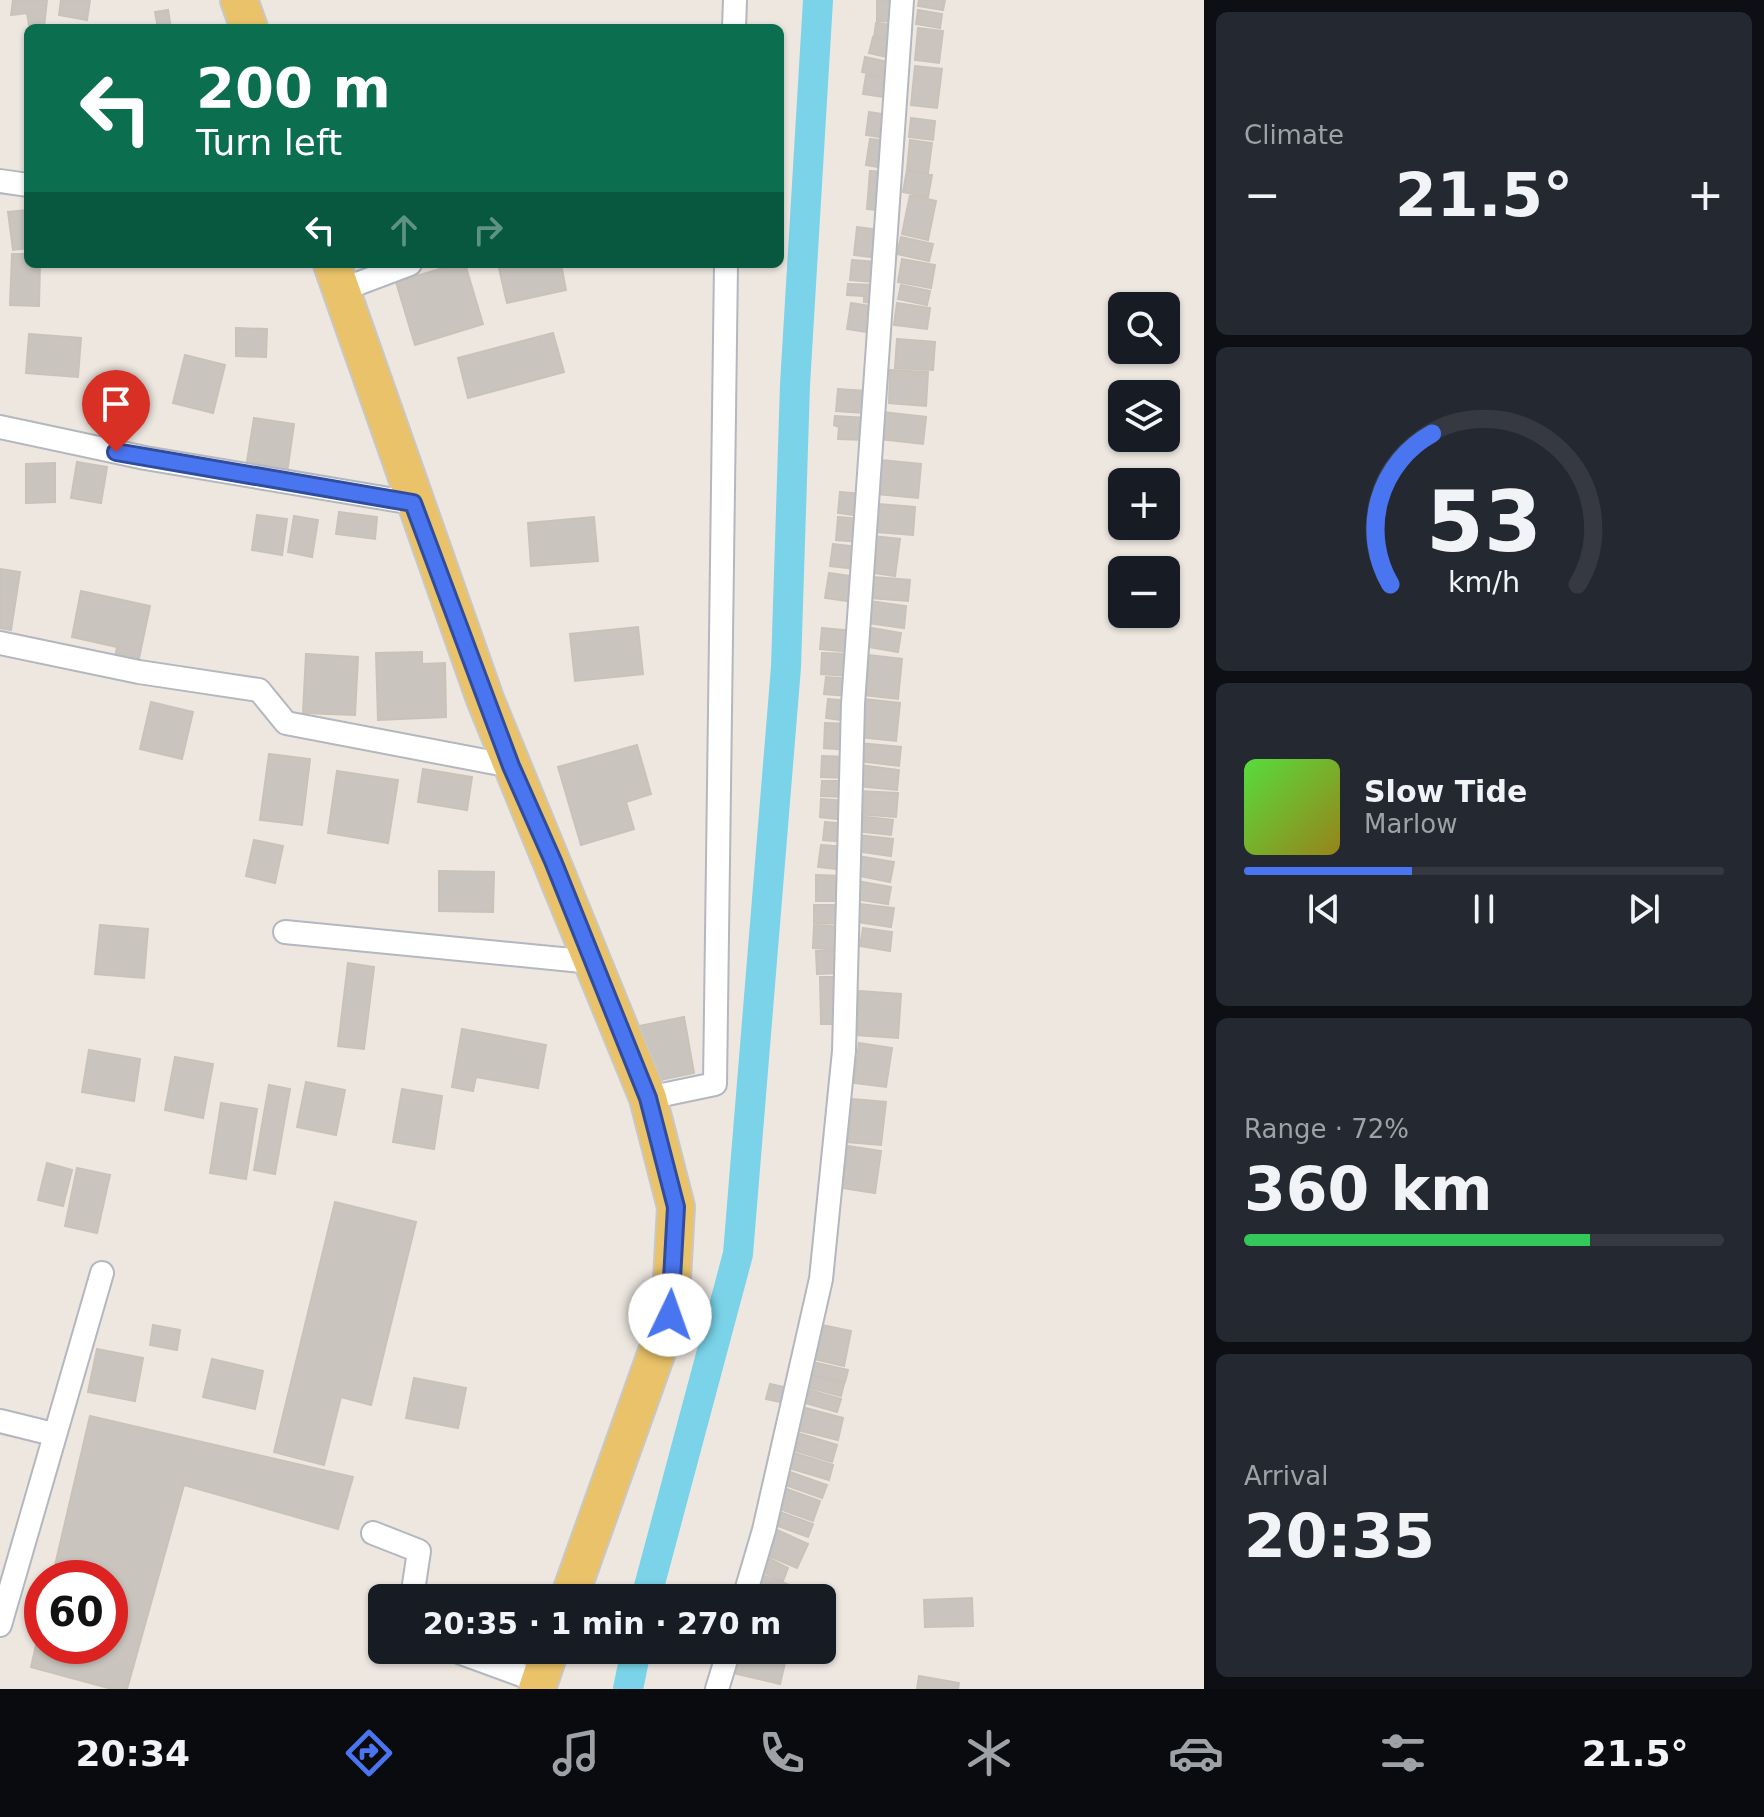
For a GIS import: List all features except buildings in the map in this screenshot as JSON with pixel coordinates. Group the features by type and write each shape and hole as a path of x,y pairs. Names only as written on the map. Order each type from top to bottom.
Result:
{"main road":[{"path":"239,0 248,24"},
{"path":"336,277 413,503 511,766 553,861 648,1098 676,1207 670,1315 574,1584"}],"street":[{"path":"734,24 735,0"},
{"path":"748,1584 764,1530 821,1279 844,1051 853,704 902,0"},
{"path":"0,181 24,184"},
{"path":"336,277 387,268"},
{"path":"648,1098 715,1084 726,268"},
{"path":"0,427 145,458 413,503"},
{"path":"0,643 139,672 259,690 286,723 511,766"},
{"path":"285,932 592,962"},
{"path":"0,1625 102,1273"},
{"path":"0,1421 53,1434"},
{"path":"373,1533 419,1551 414,1584"},
{"path":"507,1664 542,1673"},
{"path":"717,1689 725,1664"}],"waterway":[{"path":"650,1584 738,1254 786,667 795,385 818,0"},
{"path":"628,1689 633,1664"}],"route":[{"path":"116,452 413,503 511,766 553,861 648,1098 676,1207 670,1315"}]}
